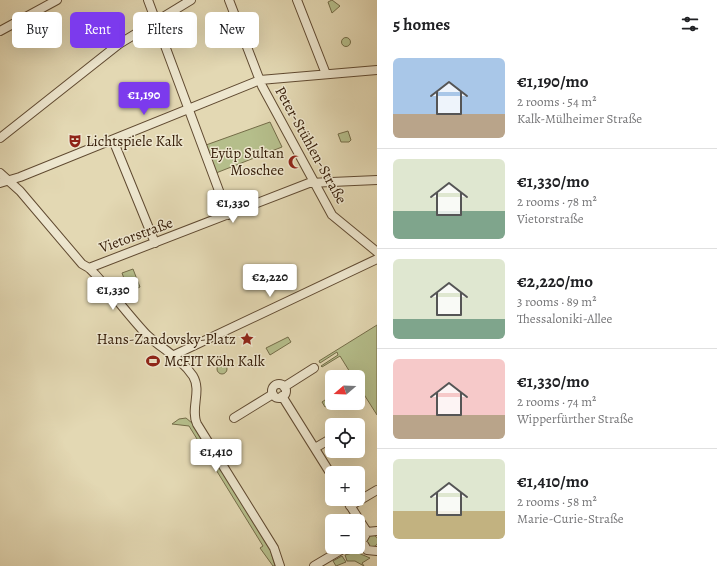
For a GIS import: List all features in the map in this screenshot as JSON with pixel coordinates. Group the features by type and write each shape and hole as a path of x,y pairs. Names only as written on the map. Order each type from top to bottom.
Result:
{"street":[{"path":"0,31 57,0"},
{"path":"148,0 152,12"},
{"path":"170,12 191,0"},
{"name":"Peter-Stühlen-Straße","path":"229,0 260,80 332,215 377,252"},
{"path":"297,0 326,74"},
{"path":"0,138 119,44 133,35"},
{"path":"165,48 228,215"},
{"path":"4,181 113,140 260,80 377,70"},
{"path":"113,140 155,243"},
{"path":"0,173 4,181 20,191 82,264 89,268 102,282 147,335 186,367 194,377 196,398 194,414 197,424 274,548 280,566"},
{"name":"Vietorstraße","path":"89,268 309,183 377,180"},
{"path":"172,356 377,259"},
{"path":"102,282 102,271 106,262"},
{"path":"284,387 314,368"},
{"path":"273,394 272,389 274,385 281,384 284,387"},
{"path":"282,396 285,392 284,387"},
{"path":"273,394 279,397 282,396"},
{"path":"234,418 273,394"},
{"path":"282,396 326,466"},
{"path":"315,448 325,442"},
{"path":"365,495 377,490"},
{"path":"350,506 366,532 377,531"},
{"path":"365,548 367,550 377,551"},
{"path":"314,566 334,554"}],"green space":[{"path":"332,0 340,6 332,13 328,2"},
{"path":"346,37 351,42 346,47 341,42"},
{"path":"270,122 282,147 216,173 206,145"},
{"path":"348,131 351,140 349,142 341,142 338,134"},
{"path":"133,269 140,287 129,292 122,273"},
{"path":"377,325 377,415 365,396 365,370 349,370 340,356 322,367 321,366 338,355 337,352 320,363 319,361"},
{"path":"288,337 291,342 270,355 266,348"},
{"path":"220,364 224,364 226,365 226,373 220,374 217,371 217,367"},
{"path":"325,400 325,407 322,402"},
{"path":"186,418 192,423 269,545 275,566 273,566 260,548 263,546 189,426 172,424 179,419"},
{"path":"372,535 376,537 376,545 372,547 368,545 366,541 368,537"},
{"path":"361,554 370,558 362,563 364,566 355,561 347,561 345,555"},
{"path":"342,556 346,562 336,566 333,561"}],"place":[{"name":"Lichtspiele Kalk","path":"75,141"},
{"name":"Eyüp Sultan Moschee","path":"295,162"},
{"name":"Hans-Zandovsky-Platz","path":"247,339"},
{"name":"McFIT Köln Kalk","path":"153,361"}]}
